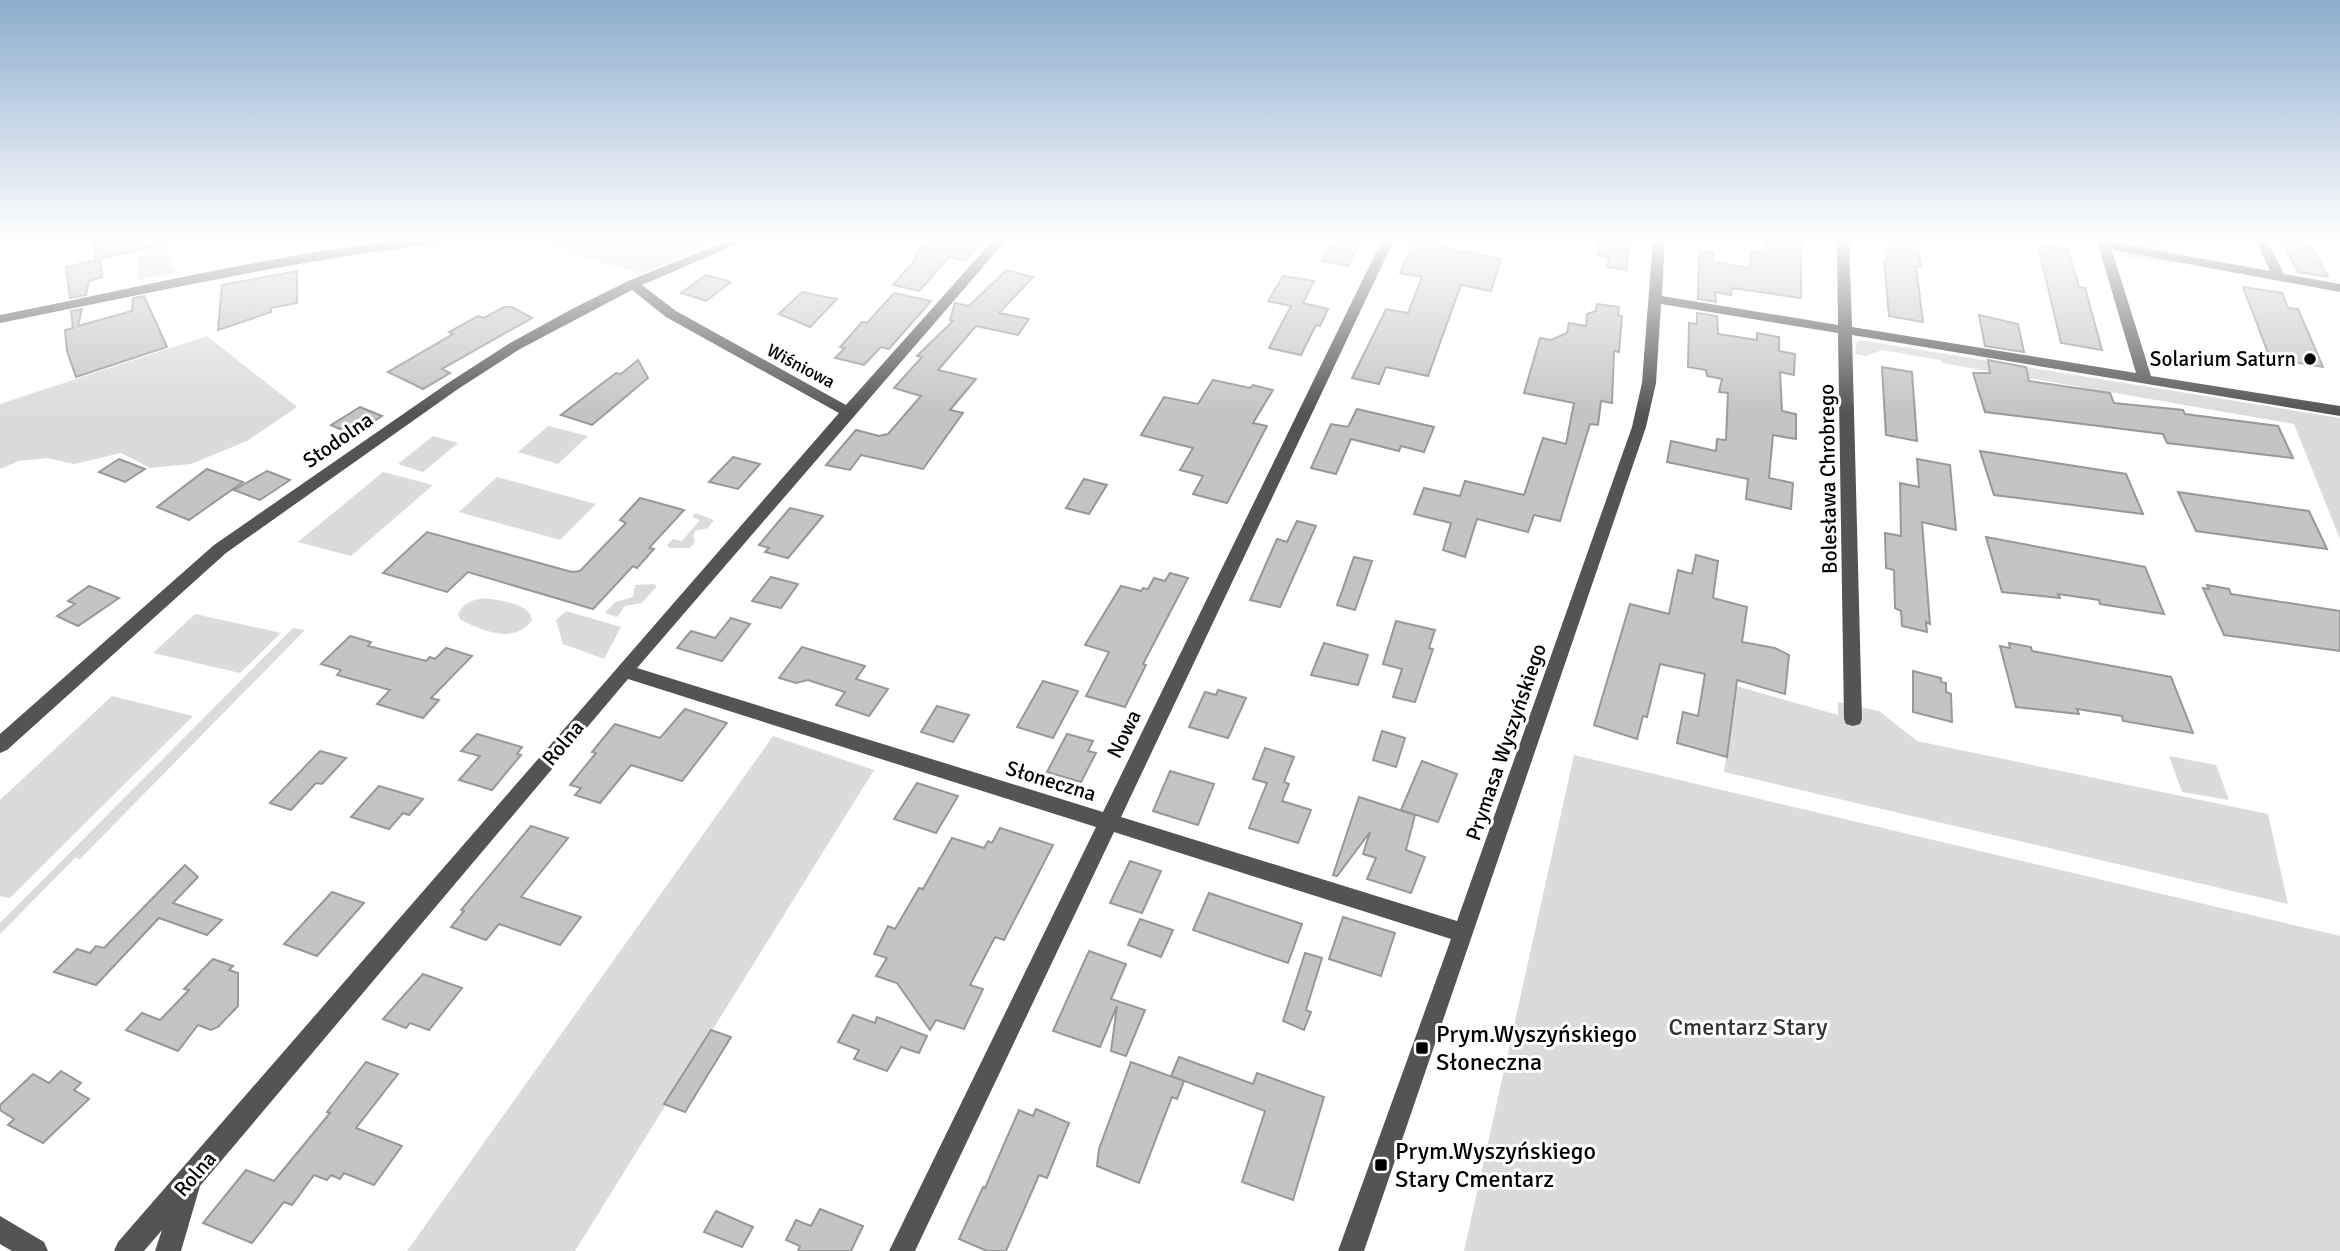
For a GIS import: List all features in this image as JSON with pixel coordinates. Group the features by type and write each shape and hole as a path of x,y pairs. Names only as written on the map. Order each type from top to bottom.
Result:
{"street":[{"path":"0,319 111,296"},
{"name":"Stodolna","path":"0,744 196,569 258,520 515,346 609,296"},
{"name":"Wiśniowa","path":"649,296 671,314 725,346 846,411"},
{"name":"Rolna","path":"127,1251 298,1056 846,411 949,296"},
{"name":"Nowa","path":"902,1251 1361,296"},
{"name":"Bolesława Chrobrego","path":"1846,296 1853,719"},
{"path":"2120,296 2145,380"},
{"path":"1656,299 2340,411"},
{"name":"Prymasa Wyszyńskiego","path":"1350,1251 1464,933 1639,427 1649,383 1656,299"},
{"name":"Słoneczna","path":"624,671 1464,933"},
{"path":"168,1251 190,1179"},
{"path":"0,1229 35,1251"}],"green space":[{"path":"207,336 297,407 247,441 191,464 150,468 121,453 74,464 47,458 19,461 0,469 0,404"},
{"path":"1860,340 2340,418 2340,539 2294,424 1942,363 1941,360 1882,350 1866,356 1855,354 1856,343"},
{"path":"548,426 588,436 558,464 518,452"},
{"path":"433,436 458,443 423,472 398,464"},
{"path":"383,472 433,485 351,556 298,542"},
{"path":"497,477 596,504 560,540 459,512"},
{"path":"696,513 714,520 708,528 695,531 695,542 690,548 670,548 667,545 673,539 682,541 700,520 692,517"},
{"path":"635,585 657,586 642,603 625,606 617,617 605,613 615,602 633,597"},
{"path":"485,598 520,606 530,614 532,620 517,632 498,634 461,620 458,615 466,604"},
{"path":"566,611 621,627 604,659 563,644 556,620"},
{"path":"195,614 281,633 240,673 153,653"},
{"path":"293,628 305,630 80,859 75,858 0,934 0,923"},
{"path":"1736,686 1838,715 1838,702 1879,711 1917,741 2268,814 2288,904 1724,772"},
{"path":"112,696 193,716 10,898 0,896 0,800"},
{"path":"773,736 874,770 575,1251 407,1251"},
{"name":"Cmentarz Stary","path":"1574,755 2340,936 2340,1251 1464,1251"},
{"path":"2169,756 2216,765 2229,800 2182,792"}],"building":[{"path":"144,296 167,347 76,377 67,351 65,330 73,328 71,311 82,309 78,326 132,311 133,298"},
{"path":"221,296 297,296 297,303 271,308 271,312 218,330"},
{"path":"692,296 712,296 706,301"},
{"path":"797,296 837,299 810,327 779,314"},
{"path":"891,296 910,296 931,301 889,349 881,347 864,365 835,358 845,348 840,347 862,322 867,323"},
{"path":"979,296 1015,296 999,313 1029,319 1018,335 976,326 938,370 976,379 950,410 963,413 923,469 861,455 850,470 826,465 856,430 879,436 888,434 921,396 894,388 922,357 917,356 953,321 950,320 955,303 969,306"},
{"path":"1271,296 1306,296 1303,303 1328,309 1320,326 1316,325 1301,355 1269,348 1291,306 1268,301"},
{"path":"1414,296 1457,296 1428,376 1386,367 1379,384 1352,378 1386,309 1408,313"},
{"path":"1698,296 1715,296 1716,302 1698,299"},
{"path":"1887,296 1920,296 1923,322 1889,316"},
{"path":"2050,296 2087,296 2102,350 2061,343"},
{"path":"2247,296 2283,296 2288,308 2298,309 2323,367 2270,358"},
{"path":"1597,304 1619,307 1618,315 1622,316 1619,352 1614,351 1612,403 1601,401 1598,425 1590,424 1560,521 1534,515 1528,532 1477,519 1465,557 1443,550 1451,523 1414,514 1424,488 1460,496 1465,481 1524,495 1543,438 1566,444 1574,403 1524,393 1540,338 1551,340 1567,333 1569,323 1586,326 1587,314 1596,311"},
{"path":"504,307 512,307 532,318 442,369 450,373 423,389 388,372 453,334 449,332 478,316 484,318"},
{"path":"1697,313 1717,316 1718,334 1757,340 1757,333 1779,337 1779,351 1795,354 1794,375 1780,372 1782,411 1796,414 1796,439 1773,435 1769,478 1793,483 1791,509 1746,499 1748,479 1667,462 1671,441 1716,451 1717,439 1726,440 1728,393 1719,392 1722,379 1707,376 1706,370 1688,367 1689,323 1697,324"},
{"path":"1979,315 2018,324 2024,352 1985,346"},
{"path":"638,360 648,378 592,425 561,415 616,373 621,374"},
{"path":"1988,360 2026,367 2029,381 2110,393 2114,403 2183,410 2185,414 2278,426 2293,458 2167,443 2163,434 1985,412 1973,373 1990,373"},
{"path":"1882,367 1912,372 1917,441 1886,435"},
{"path":"1213,380 1273,390 1253,423 1267,426 1227,503 1193,494 1203,476 1180,470 1193,448 1141,435 1164,397 1198,404"},
{"path":"360,407 382,416 353,435 331,425"},
{"path":"1357,409 1434,427 1424,452 1401,446 1399,451 1351,439 1336,474 1311,468 1331,424 1348,427"},
{"path":"1980,451 2126,474 2143,514 1994,495"},
{"path":"733,457 760,464 738,489 709,482"},
{"path":"119,459 145,469 125,482 99,472"},
{"path":"1917,459 1950,465 1956,530 1922,522 1930,624 1926,622 1927,632 1902,626 1901,611 1895,608 1894,570 1886,568 1885,533 1901,536 1900,483 1919,487"},
{"path":"207,469 243,482 189,520 157,507"},
{"path":"267,471 290,480 260,500 234,490"},
{"path":"1084,479 1107,485 1089,514 1066,508"},
{"path":"2178,492 2309,511 2327,549 2196,531"},
{"path":"640,498 684,510 649,548 654,549 637,568 633,566 593,609 468,572 447,592 383,573 427,532 572,572 580,571 626,523 620,520"},
{"path":"790,508 823,516 788,558 765,552 769,548 759,545"},
{"path":"1297,521 1316,526 1280,607 1250,600 1277,539 1287,542"},
{"path":"1986,537 2145,567 2164,614 2058,594 2060,598 2002,592"},
{"path":"1696,555 1718,561 1713,598 1747,607 1742,642 1775,648 1789,655 1785,694 1737,680 1727,757 1677,743 1683,712 1698,716 1705,674 1660,664 1647,717 1643,716 1637,739 1594,725 1630,604 1669,614 1678,570 1692,574"},
{"path":"1354,557 1372,561 1355,610 1337,605"},
{"path":"1170,573 1188,578 1143,664 1146,665 1125,707 1086,696 1109,652 1085,645 1121,586 1141,591 1143,588 1148,589 1154,578 1165,581"},
{"path":"771,577 798,584 781,608 752,601"},
{"path":"2207,585 2229,589 2231,594 2340,611 2340,651 2224,635 2203,588 2209,589"},
{"path":"89,586 119,598 78,626 57,616 75,604 68,601"},
{"path":"731,618 750,624 722,661 677,648 691,631 715,638"},
{"path":"1396,621 1435,630 1429,648 1433,649 1415,702 1393,697 1402,669 1383,664"},
{"path":"350,636 371,642 368,646 426,661 430,657 435,659 446,648 472,656 431,698 439,700 423,718 377,704 390,690 337,675 341,670 321,664"},
{"path":"1324,643 1368,655 1358,685 1311,675"},
{"path":"2009,643 2031,647 2032,651 2171,677 2193,733 2123,721 2122,716 2077,709 2079,714 2016,707 2000,646 2010,648"},
{"path":"802,647 865,666 856,679 888,689 869,716 836,705 845,692 808,680 796,683 779,678"},
{"path":"1913,671 1941,678 1941,682 1946,683 1946,692 1951,694 1952,722 1913,712"},
{"path":"1043,681 1078,691 1053,738 1017,727"},
{"path":"1218,690 1246,698 1228,738 1189,727 1205,692 1216,695"},
{"path":"937,706 969,715 953,742 921,732"},
{"path":"685,709 727,723 682,781 631,765 600,803 575,795 581,788 570,785 615,724 660,738"},
{"path":"1382,731 1405,738 1396,767 1373,760"},
{"path":"477,734 522,747 517,754 521,755 492,790 459,780 480,756 461,751"},
{"path":"1067,734 1093,741 1088,751 1096,753 1081,782 1047,772"},
{"path":"1265,748 1294,757 1284,782 1289,784 1282,801 1311,810 1298,843 1249,828 1267,783 1253,779"},
{"path":"320,751 346,758 322,784 316,783 291,810 270,803"},
{"path":"1422,761 1457,774 1438,822 1401,810"},
{"path":"1170,771 1214,784 1198,825 1153,811"},
{"path":"917,783 958,796 936,833 894,819"},
{"path":"379,786 423,799 409,815 403,813 389,829 351,817"},
{"path":"1359,797 1415,815 1406,850 1425,857 1411,893 1367,879 1376,858 1363,854 1370,832 1337,876 1333,875"},
{"path":"531,826 568,838 521,897 581,917 560,945 499,924 486,940 451,927 464,911 461,910"},
{"path":"1000,828 1053,845 1004,940 995,937 970,985 983,989 964,1029 936,1020 930,1030 897,983 876,976 887,958 874,954 888,926 895,929 919,888 923,889 952,838 984,848 988,841 992,843"},
{"path":"1130,861 1161,871 1142,913 1110,903"},
{"path":"185,865 198,877 173,903 222,920 207,935 159,918 96,985 54,972 77,949 90,953 96,946 104,948"},
{"path":"332,892 364,903 317,956 284,944"},
{"path":"1209,893 1302,924 1288,963 1193,930"},
{"path":"1343,917 1395,933 1381,976 1329,959"},
{"path":"1140,919 1173,930 1161,957 1128,945"},
{"path":"1089,951 1126,964 1111,999 1145,1010 1126,1056 1111,1051 1117,1006 1100,1047 1053,1031"},
{"path":"1305,953 1322,958 1306,1010 1311,1012 1304,1030 1283,1021"},
{"path":"213,959 233,966 229,970 238,973 238,1006 218,1027 211,1030 198,1025 178,1051 126,1030 142,1013 160,1020 189,990 184,989"},
{"path":"423,974 462,988 429,1030 410,1023 406,1028 383,1019"},
{"path":"853,1015 875,1023 877,1017 927,1036 919,1053 901,1047 887,1071 854,1059 859,1050 838,1042"},
{"path":"711,1030 731,1037 685,1112 664,1104"},
{"path":"1179,1057 1253,1084 1257,1073 1324,1097 1293,1200 1242,1182 1265,1111 1171,1076"},
{"path":"366,1062 398,1074 356,1128 402,1146 374,1185 344,1173 340,1179 331,1175 327,1180 314,1175 292,1205 284,1202 252,1243 203,1223 246,1170 274,1181 330,1113 327,1112"},
{"path":"1131,1062 1184,1081 1177,1099 1172,1097 1139,1183 1097,1166 1099,1149"},
{"path":"61,1071 81,1083 74,1090 89,1099 43,1143 8,1125 14,1119 0,1110 0,1105 33,1074 49,1083"},
{"path":"1036,1109 1069,1123 1047,1178 1039,1175 1006,1251 987,1251 959,1239 1019,1110 1033,1116"},
{"path":"820,1209 863,1226 851,1251 798,1251 800,1246 786,1240 796,1220 811,1226"},
{"path":"716,1211 753,1227 742,1247 704,1232"}],"place":[{"name":"Solarium Saturn","path":"2310,359"},
{"name":"Prym.Wyszyńskiego Słoneczna","path":"1422,1048"},
{"name":"Prym.Wyszyńskiego Stary Cmentarz","path":"1381,1165"}]}
